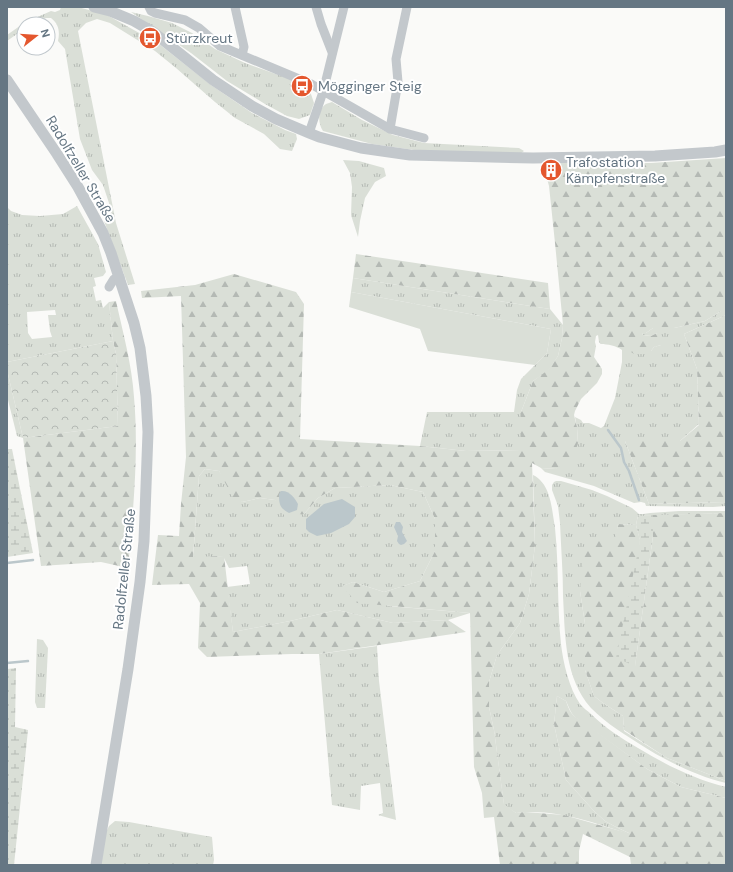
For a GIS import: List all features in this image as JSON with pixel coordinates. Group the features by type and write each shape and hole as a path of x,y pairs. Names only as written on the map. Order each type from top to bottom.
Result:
{"street":[{"path":"94,7 134,20 153,32 233,94 276,119 319,137 361,148 410,155 533,158 655,156 726,150"},
{"path":"235,7 244,47 242,55"},
{"path":"316,7 332,52"},
{"path":"309,133 323,92 344,7"},
{"path":"390,129 398,82 396,59 407,7"},
{"path":"150,9 155,13 185,20 199,28 220,46 310,84 390,129 424,138"},
{"name":"Radolfzeller Straße","path":"7,80 78,187 103,233 120,277 134,323 140,348 146,396 148,432 146,497 140,582 130,655 96,865"},
{"path":"109,287 114,280 120,277"}],"green space":[{"path":"61,7 78,7 107,15 159,44 211,85 252,113 296,134 297,139 292,151 280,149 264,134 235,118 155,51 110,23 97,19 86,23 78,31 116,223 135,284 128,285 104,221 109,215 109,203 103,185 92,170 80,139 65,49 58,41 59,31 56,24 56,16 40,16 51,11 55,12 60,10"},
{"path":"131,12 172,23 192,33 215,49 245,63 298,82 310,91 314,103 310,115 299,119 287,116 265,104 227,81 191,53"},
{"path":"16,29 16,35 7,41 7,35"},
{"path":"332,102 362,120 393,135 424,143 519,148 524,151 520,154 428,152 372,144 323,131 319,121 320,113 326,104"},
{"path":"726,158 726,311 721,311 705,321 674,328 653,328 646,333 642,333 643,335 651,336 657,333 661,334 664,340 661,345 654,347 651,351 643,354 634,354 628,350 622,350 617,347 601,344 599,342 598,335 596,336 594,357 602,369 602,374 597,383 581,399 575,411 574,415 577,427 578,443 573,459 556,469 541,468 532,463 535,545 529,594 520,623 497,655 489,682 489,707 494,730 504,804 516,813 525,812 564,815 631,834 605,821 566,780 554,724 557,696 566,701 575,717 647,769 681,787 726,798 726,865 631,865 630,857 583,834 579,851 579,865 500,865 494,817 484,818 482,793 474,767 470,613 357,603 342,586 353,582 384,592 420,581 435,551 435,519 423,492 390,485 335,488 318,498 304,514 284,515 275,500 260,498 242,502 232,496 219,471 205,469 199,476 193,557 224,556 233,632 337,610 393,623 448,620 466,632 319,654 207,657 198,648 200,603 189,584 152,585 158,535 179,536 186,457 181,296 142,298 141,291 195,285 234,274 296,292 304,304 300,439 420,446 466,451 521,450 521,412 533,381 548,370 558,356 563,325 549,186 543,163 651,163"},
{"path":"343,160 359,161 384,168 386,176 375,182 365,198 358,237 351,215 352,187 350,173"},
{"path":"77,206 98,244 106,272 103,276 94,278 96,286 93,287 96,301 101,300 103,308 109,302 113,341 7,362 7,207 11,211 22,215 40,216 63,214","holes":["55,310 56,315 48,315 52,337 32,339 28,333 27,312"]},
{"path":"356,254 548,283 550,309 353,278"},
{"path":"353,278 550,309 563,325 562,338 558,356 548,371 533,381 521,412 522,450 466,451 420,446 427,412 514,412 517,390 521,379 547,353 551,329 351,292"},
{"path":"351,292 551,329 547,353 535,365 428,351 420,329 349,307"},
{"path":"116,301 127,349 133,385 136,440 135,482 128,568 101,562 41,566 23,438 118,426 116,354 113,341 109,302"},
{"path":"721,311 726,311 726,315 684,334 697,369 699,424 680,441 625,441 649,504 726,502 726,506 646,506 645,503 634,503 594,486 545,472 541,468 556,469 578,442 575,417 583,423 589,423 601,428 604,426 615,398 622,362 622,350 651,351 654,347 661,345 657,333 651,336 643,335 642,333 646,333 653,328 674,328 705,321"},
{"path":"726,315 726,502 649,504 625,441 680,441 699,425 697,369 684,334"},
{"path":"113,341 116,354 118,426 23,438 7,370 7,362"},
{"path":"7,370 23,438 17,436 7,396"},
{"path":"7,449 12,449 33,553 7,557"},
{"path":"205,469 219,471 242,502 260,498 275,500 304,514 318,498 335,488 390,485 423,492 435,519 435,551 420,581 384,592 353,582 343,586 389,606 470,613 448,620 393,623 337,610 233,632 227,587 250,584 247,566 229,568 223,556 193,558 199,476"},
{"path":"533,475 540,480 545,487 551,506 555,528 561,644 567,675 576,698 581,705 602,724 632,744 680,771 726,787 726,798 681,787 647,769 575,717 566,701 557,696 554,724 566,780 605,821 635,836 591,822 561,815 531,812 516,813 504,805 494,730 489,707 489,682 497,655 520,623 529,594 535,545"},
{"path":"556,481 561,481 592,490 632,508 639,514 679,511 726,511 726,513 638,515 636,525 618,524 616,539 580,591 585,624 585,670 594,696 623,716 624,731 667,758 726,781 726,783 680,767 638,743 597,714 586,702 579,690 573,677 565,637 560,523 558,506 552,490 552,485"},
{"path":"726,513 726,781 667,758 624,730 623,716 594,696 585,670 585,624 580,591 585,538 615,539 618,524 636,525 640,540 635,666 653,536 653,515"},
{"path":"638,515 653,515 653,536 635,666 616,658 640,541 636,525"},
{"path":"37,639 43,640 48,648 45,708 37,708 35,702"},
{"path":"377,646 379,681 396,820 378,815 383,813 380,783 361,786 360,810 332,805 319,654"},
{"path":"16,668 15,727 28,730 14,865 7,865 7,669"},
{"path":"115,821 129,822 212,837 213,865 101,865 106,832 109,826"}],"shaded area":[{"path":"281,491 289,493 293,497 298,504 297,510 289,513 282,508 279,498"},
{"path":"342,499 355,507 355,517 349,524 331,533 317,536 306,529 306,519 324,504"},
{"path":"396,522 400,522 403,527 402,532 407,541 401,545 397,541 398,536 394,527"}],"waterway":[{"path":"608,430 621,448 624,462 629,471 639,500"},
{"path":"7,563 33,560"},
{"path":"7,663 28,661"}],"place":[{"name":"Stürzkreut","path":"150,38"},
{"name":"Mögginger Steig","path":"302,86"},
{"name":"Trafostation Kämpfenstraße","path":"551,170"}]}
